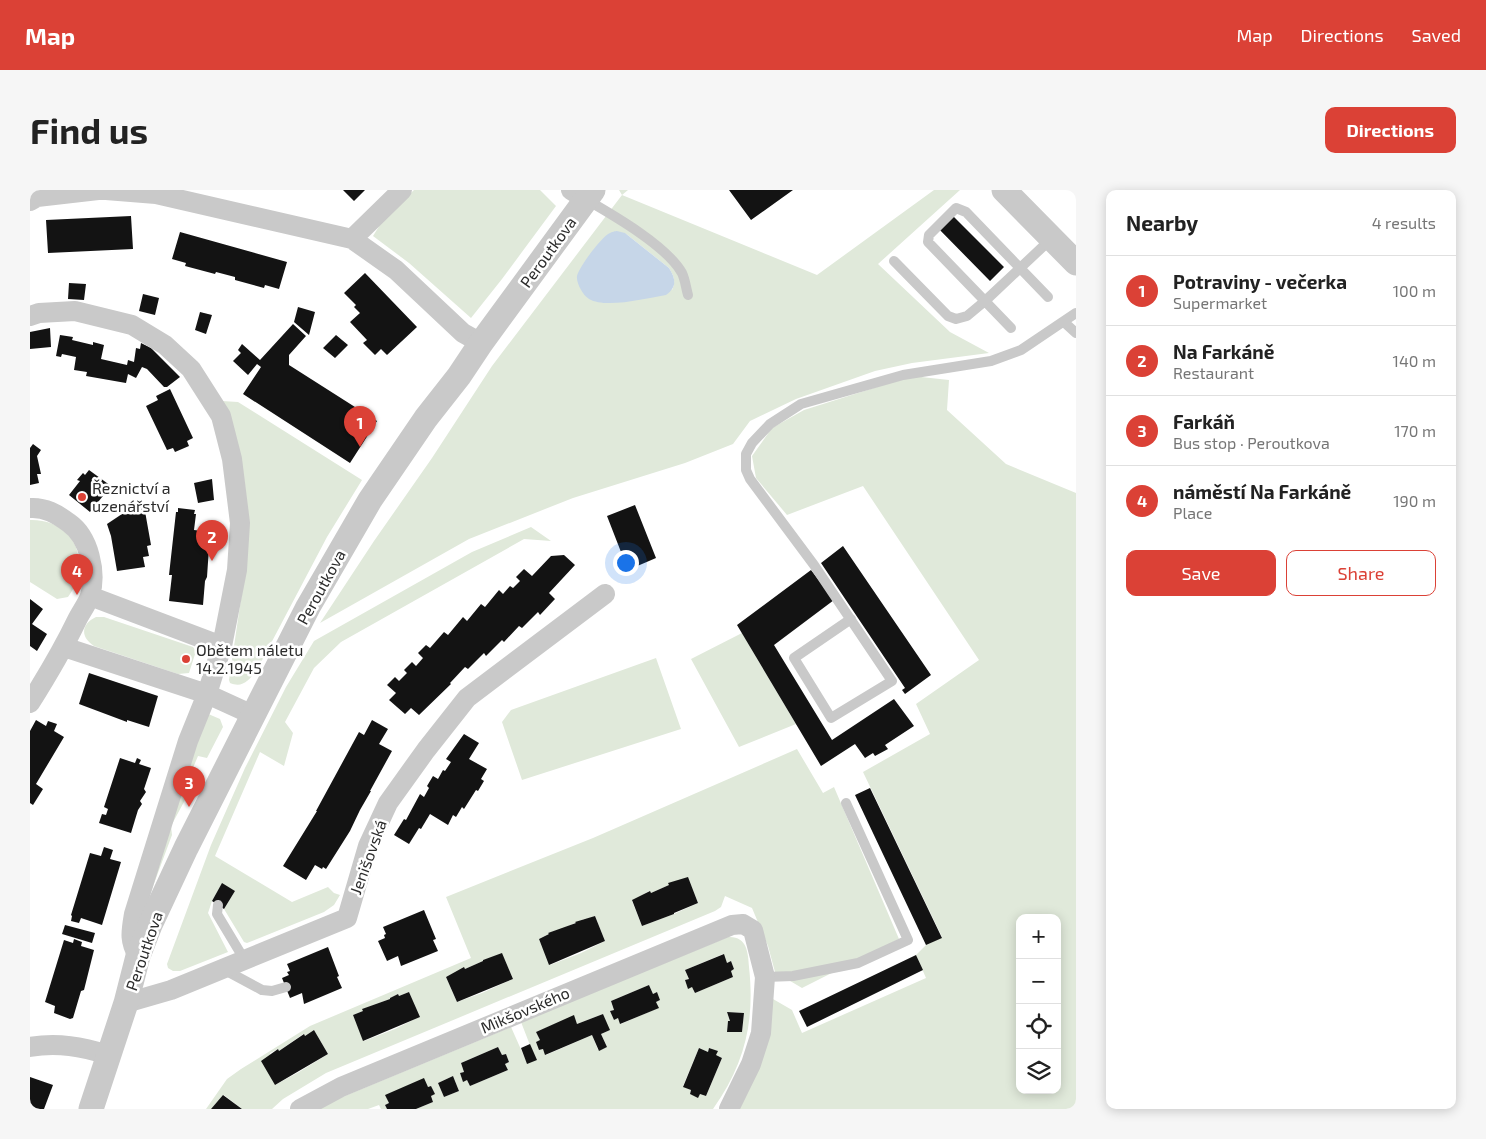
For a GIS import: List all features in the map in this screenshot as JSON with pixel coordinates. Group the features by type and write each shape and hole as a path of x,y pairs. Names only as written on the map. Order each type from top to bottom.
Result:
{"street":[{"path":"32,198 98,190"},
{"path":"106,190 156,194 352,239 396,270 463,333 481,343"},
{"path":"352,239 402,190"},
{"path":"1004,190 1076,263"},
{"name":"Peroutkova","path":"91,1109 126,1003 138,956 150,925 186,848 308,607 370,500 426,418 459,376 584,193"},
{"path":"30,316 39,313 75,311 132,325 165,345 191,369 221,416 232,459 240,523 237,570 222,646 207,694 188,741 134,914 131,931 132,944 138,956"},
{"path":"30,508 50,511 72,525 82,535 88,550 92,569 90,596 64,647 30,703"},
{"name":"Jenišovská","path":"126,1003 171,990 347,918 368,846 388,802 467,698 605,594"},
{"path":"90,596 222,646"},
{"path":"64,647 207,694 253,715"},
{"name":"Mikšovského","path":"300,1109 341,1087 732,925 743,924 753,930 765,977"},
{"path":"729,1109 751,1064 761,1033 765,977"},
{"path":"30,1047 48,1044 83,1047 109,1055"}],"lane":[{"path":"584,193 667,255 682,274 688,295"},
{"path":"1010,328 928,242 929,235 956,208 966,212 1048,297"},
{"path":"894,261 948,316 956,319 967,316 985,301 1051,238"},
{"path":"850,619 794,658 831,718 892,680 814,565 750,478 746,470 746,454 752,443 770,424 801,404 903,375 991,361 1021,350 1076,313"},
{"path":"1064,322 1076,333"},
{"path":"765,977 793,976 858,963 908,940 846,803"},
{"path":"218,905 217,914 244,959"},
{"path":"222,969 262,990 272,991 286,987"}],"green space":[{"path":"414,190 540,190 556,206 471,318 409,263 373,236 383,220"},
{"path":"619,190 628,190 622,195"},
{"path":"934,190 960,190 878,264 950,332 989,353 912,363 875,371 796,399 750,421 733,444 685,463 573,498 469,539 320,623 492,366 622,195 817,275","holes":["625,233 669,268 674,279 672,290"]},
{"path":"912,376 949,380 947,410 1006,464 1076,493 1076,1109 738,1109 763,1053 773,999 792,1010 802,1033 926,978 916,955 926,945 942,937 863,772 930,734 916,704 979,660 863,486 787,515 756,478 752,456 772,428 804,410"},
{"path":"222,401 238,402 362,480 327,537 259,666 247,681 239,685 230,683 229,680 246,565"},
{"path":"30,520 46,522 58,527 68,535 75,545 79,557 79,570 75,584 68,597 57,599 30,582"},
{"path":"531,527 551,541 524,539 341,642 314,668 285,722 293,733 284,766 260,752 215,856 292,902 328,887 334,893 340,895 334,905 324,912 247,943 244,942 224,909 235,891 222,884 212,901 208,913 228,952 180,971 173,971 168,968 167,964 211,845 245,768 286,687 314,641 472,552"},
{"path":"96,617 104,617 193,647 196,651 189,673 178,674 94,646 86,639 84,631 87,623"},
{"path":"742,633 796,724 739,747 691,659"},
{"path":"656,658 681,729 522,780 502,722 511,710"},
{"path":"206,713 220,719 223,727 207,758 198,756 190,775 194,780 171,826 172,835 139,924 137,924 194,743"},
{"path":"797,749 823,793 834,787 899,939 802,988 775,972 768,946 752,908 725,896 721,907 715,911 326,1073 283,1099 272,1109 242,1109 224,1095 211,1109 206,1109 227,1079 310,1026 471,958 446,897 593,838","holes":["688,878 698,903 642,926 632,901 649,891 651,893 669,885 669,883","595,916 605,941 550,965 539,939 549,933","502,954 513,979 457,1002 446,977 483,960","409,992 419,1017 364,1041 353,1015 398,994 399,996","314,1030 328,1054 275,1085 270,1053 278,1049 279,1051 303,1034 305,1036"]},
{"path":"728,937 739,939 743,942 747,951 750,987 749,1024 740,1059 724,1092 713,1109 416,1109 433,1102 431,1096 434,1094 431,1086 428,1087 423,1079 386,1095 389,1103 385,1105 387,1109 381,1109 379,1105 368,1109 318,1109 340,1098 511,1027 527,1063 535,1058 521,1022","holes":["723,954 727,963 731,961 734,969 731,971 733,977 695,993 692,987 688,988 685,980 689,979 685,970","649,985 653,994 657,992 660,1000 656,1002 658,1008 621,1024 618,1018 614,1020 610,1011 614,1010 611,1001","727,1012 744,1013 742,1032 727,1032 728,1021 730,1021","603,1014 609,1030 601,1034 607,1047 598,1050 592,1035 546,1055 543,1049 539,1050 536,1042 540,1040 536,1032 574,1016 577,1024","498,1047 502,1055 506,1054 509,1062 505,1064 508,1070 470,1086 467,1080 463,1081 460,1073 464,1072 461,1063","699,1048 708,1052 709,1048 717,1051 716,1055 722,1058 706,1096 700,1094 698,1097 690,1094 691,1090 683,1086","453,1076 459,1091 444,1097 438,1083"]}],"water":[{"path":"617,231 625,233 669,268 674,283 670,292 666,295 616,303 596,302 584,295 580,289 577,276 582,266 606,235"}],"building":[{"path":"343,190 365,190 354,201"},
{"path":"729,190 793,190 751,220"},
{"path":"948,211 1004,267 990,281 934,224"},
{"path":"131,216 133,249 48,253 46,220"},
{"path":"180,232 287,262 279,289 265,285 264,288 235,280 235,277 185,266 186,263 172,259"},
{"path":"365,273 417,327 387,355 381,349 375,355 363,343 367,340 350,322 360,313 354,307 356,305 344,293"},
{"path":"69,283 86,284 84,300 68,299"},
{"path":"143,294 159,298 155,315 139,311"},
{"path":"298,307 315,312 309,335 294,322"},
{"path":"200,312 212,315 206,334 195,330"},
{"path":"293,324 306,336 289,355 289,365 377,421 350,463 243,394 261,367 257,364 248,375 233,361 241,353 238,350 242,344 260,360"},
{"path":"50,328 51,347 30,349 30,332"},
{"path":"60,335 73,337 72,340 93,345 93,342 104,345 101,359 127,365 128,360 134,362 136,348 140,349 141,343 151,348 180,377 167,387 164,387 147,369 142,367 136,378 128,374 126,383 86,376 87,372 74,370 76,357 62,354 61,357 56,356"},
{"path":"336,335 348,345 335,358 323,348"},
{"path":"170,389 193,438 187,441 189,446 175,452 173,448 167,450 146,406 158,400 156,396"},
{"path":"33,444 41,450 37,456 41,474 37,474 39,483 30,485 30,448"},
{"path":"89,470 111,486 90,512 69,495 80,481 77,480 83,473 85,475"},
{"path":"212,479 214,500 198,503 194,483"},
{"path":"143,500 151,545 147,546 149,556 143,557 145,567 117,571 107,524"},
{"path":"635,505 656,558 628,570 607,516"},
{"path":"178,508 195,510 194,530 210,532 203,605 169,601 172,575 169,575"},
{"path":"843,546 931,675 905,694 902,690 905,688 821,563"},
{"path":"564,555 575,565 549,593 555,599 540,615 538,612 522,628 519,626 504,642 502,640 486,656 484,653 468,669 465,667 451,684 419,715 411,708 405,714 389,700 396,693 387,685 395,677 399,681 407,673 404,670 412,662 416,666 423,658 418,653 426,645 430,648 444,632 448,635 463,617 467,621 481,604 485,607 499,590 503,594 510,586 513,588 520,581 516,577 524,569 532,576 551,556"},
{"path":"811,570 834,600 774,645 832,740 894,699 914,726 885,745 888,749 875,756 873,753 865,758 855,744 821,766 737,625"},
{"path":"30,599 43,609 32,624 47,634 37,651 30,646"},
{"path":"89,673 158,696 149,727 127,720 127,722 79,704"},
{"path":"36,720 46,726 48,721 57,724 54,731 64,737 36,784 43,789 33,805 30,803 30,731"},
{"path":"372,720 388,729 379,744 392,751 350,831 326,869 315,865 306,880 283,866 317,811 359,732 364,735"},
{"path":"464,734 479,743 469,759 487,769 481,779 484,781 464,809 462,807 456,817 453,815 448,825 430,814 409,844 394,835 404,819 406,820 420,794 424,797 429,788 427,786 433,776 438,779 443,770 445,771 451,762 446,759"},
{"path":"120,758 135,763 137,758 141,760 139,764 151,768 144,789 146,792 140,801 142,804 138,810 131,833 99,823 102,814 106,815 108,809 104,807"},
{"path":"870,788 942,938 926,945 855,795"},
{"path":"104,847 113,850 110,859 121,862 102,925 81,918 79,923 71,921 71,915 90,853 101,856"},
{"path":"688,877 698,903 642,926 632,900 650,891 651,893 669,885 668,883"},
{"path":"222,883 235,891 224,909 212,901"},
{"path":"424,910 436,939 433,940 438,951 401,966 398,956 387,961 378,941 385,938 384,935 386,934 383,927"},
{"path":"595,916 605,941 549,965 539,939 548,933"},
{"path":"65,925 95,933 92,943 62,934"},
{"path":"74,939 82,942 81,946 94,950 84,990 81,991 73,1018 70,1019 54,1013 55,1006 45,1002 64,940 73,943"},
{"path":"328,947 342,988 304,1004 302,993 290,998 282,978 289,975 287,972 290,971 287,964"},
{"path":"502,953 513,979 457,1002 446,977 464,967 465,969"},
{"path":"724,954 727,963 731,961 734,969 731,971 733,977 695,993 692,987 688,989 685,980 689,979 685,970"},
{"path":"916,955 923,970 807,1027 799,1011"},
{"path":"649,985 653,994 657,992 660,1000 656,1002 659,1008 620,1024 618,1018 614,1020 610,1011 614,1010 611,1001"},
{"path":"409,992 420,1017 363,1041 353,1015 363,1011 362,1009 390,999 398,994 399,996"},
{"path":"727,1012 744,1013 742,1032 727,1032 728,1021 730,1021"},
{"path":"603,1014 610,1030 601,1034 607,1047 599,1051 592,1035 545,1055 543,1049 539,1050 536,1042 540,1040 536,1032 574,1015 577,1024"},
{"path":"314,1030 328,1054 275,1085 261,1061 278,1049 279,1051 304,1034 305,1036"},
{"path":"530,1044 537,1060 527,1064 521,1048"},
{"path":"498,1047 502,1055 506,1054 509,1062 505,1064 508,1070 470,1086 467,1080 463,1082 460,1073 464,1072 461,1063"},
{"path":"699,1048 708,1052 709,1048 718,1051 716,1055 722,1058 706,1096 700,1094 698,1098 690,1094 691,1090 683,1087"},
{"path":"453,1076 459,1091 444,1097 438,1083"},
{"path":"30,1077 53,1085 44,1109 30,1109"},
{"path":"424,1078 428,1087 431,1086 435,1094 431,1096 433,1102 416,1109 387,1109 385,1105 389,1103 385,1095"},
{"path":"223,1095 242,1109 211,1109"}],"place":[{"name":"Potraviny - večerka","path":"360,447"},
{"name":"Řeznictví a uzenářství","path":"82,497"},
{"name":"Na Farkáně","path":"212,561"},
{"name":"náměstí Na Farkáně","path":"77,595"},
{"name":"Obětem náletu 14.2.1945","path":"186,659"},
{"name":"Farkáň","path":"189,807"}]}
